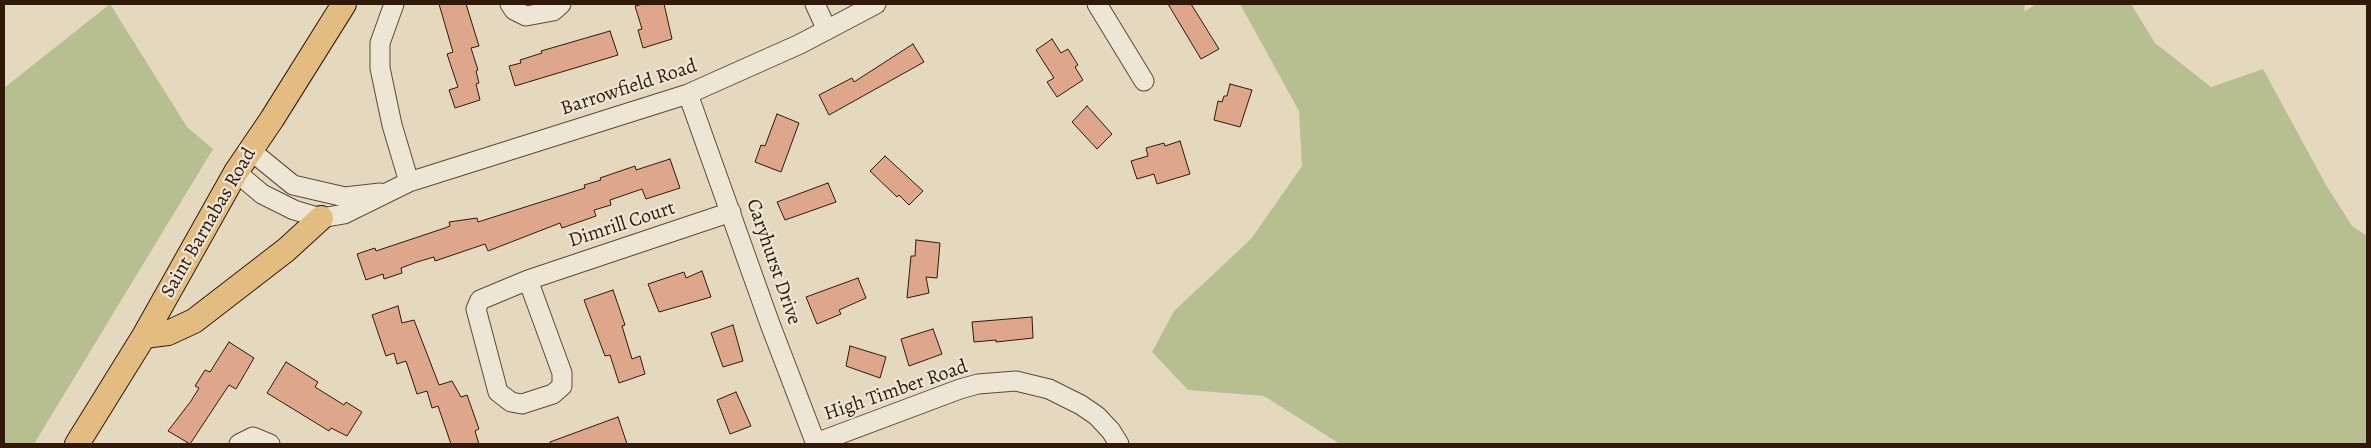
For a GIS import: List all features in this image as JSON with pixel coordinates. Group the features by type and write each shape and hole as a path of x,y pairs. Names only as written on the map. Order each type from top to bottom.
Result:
{"main road":[{"name":"Saint Barnabas Road","path":"77,444 144,336 236,172 344,4"},
{"path":"144,336 168,333 194,321 286,250 321,218"}],"street":[{"path":"394,4 380,43 380,68 392,125 409,182"},
{"path":"510,4 514,10 526,16 553,11 561,4"},
{"path":"815,4 827,30"},
{"name":"Barrowfield Road","path":"321,218 352,212 386,192 409,182 688,94 749,69 876,4"},
{"path":"1098,4 1144,81"},
{"name":"Caryhurst Drive","path":"688,94 770,324 816,443"},
{"name":"Barrowfield Road","path":"250,150 293,184 345,197 386,192"},
{"path":"236,172 262,194 277,202 321,218"},
{"name":"Dimrill Court","path":"528,280 562,373 562,386 553,394 522,404 511,402 498,392 476,309 480,300 528,280 731,212"},
{"name":"High Timber Road","path":"816,443 960,389 978,384 1016,381 1049,388 1081,405 1102,421 1119,444"},
{"path":"243,441 256,437 270,444"}],"green space":[{"path":"110,4 187,127 213,149 34,444 4,444 4,88"},
{"path":"1240,4 2025,4 2024,12 2036,4 2131,4 2155,43 2211,87 2263,69 2326,185 2352,226 2367,236 2367,444 1340,444 1264,396 1188,390 1152,352 1174,311 1251,239 1302,166 1299,111"}],"building":[{"path":"439,4 466,4 479,46 471,48 478,70 476,71 479,83 476,84 480,100 455,108 449,90 458,87 447,54 453,52"},
{"path":"664,4 672,39 643,48 638,30 642,29 635,6"},
{"path":"1168,4 1191,4 1219,49 1201,59"},
{"path":"610,31 618,55 515,86 509,66 521,63 520,60 542,53 541,51"},
{"path":"1052,39 1061,53 1068,49 1078,65 1075,67 1083,80 1057,97 1047,82 1054,78 1036,50"},
{"path":"913,44 924,62 829,115 819,95 852,78 854,82"},
{"path":"1230,84 1252,90 1240,127 1214,120 1218,101 1222,102 1224,96 1227,96"},
{"path":"1087,106 1112,134 1097,149 1072,122"},
{"path":"777,114 799,123 781,172 755,162 761,145 765,146"},
{"path":"1180,141 1190,174 1157,184 1154,174 1137,179 1131,161 1148,156 1146,148 1164,143 1165,146"},
{"path":"885,156 923,191 909,205 899,195 897,197 870,171"},
{"path":"670,159 680,188 646,199 642,189 610,200 611,205 594,210 596,216 562,228 560,223 488,251 485,244 435,261 434,257 417,262 401,268 402,273 384,279 383,274 366,280 357,254 375,248 376,251 442,229 450,226 449,222 477,218 478,222 585,188 584,185 635,166 636,170"},
{"path":"828,183 836,202 785,220 777,202"},
{"path":"916,240 940,243 937,278 926,277 929,293 907,298 911,256 915,256"},
{"path":"702,271 711,297 659,312 648,284 684,272 686,278"},
{"path":"858,278 866,298 839,310 841,314 817,324 806,297"},
{"path":"613,290 625,325 622,326 632,359 640,356 645,374 619,383 610,355 605,356 584,300"},
{"path":"398,306 402,323 414,320 439,385 452,381 461,397 467,395 479,429 475,431 479,444 451,444 438,406 432,408 427,391 417,394 406,361 397,364 394,353 386,356 372,315"},
{"path":"1032,317 1033,338 974,342 972,322"},
{"path":"733,325 743,361 723,367 711,333"},
{"path":"933,329 942,354 909,366 901,339"},
{"path":"229,342 254,358 236,389 229,385 190,444 168,431 199,388 195,386 205,370 210,372"},
{"path":"850,346 886,357 880,378 846,366"},
{"path":"286,362 318,382 315,387 344,405 346,402 362,412 347,436 331,428 329,431 267,393"},
{"path":"736,392 751,426 730,434 717,400"},
{"path":"618,417 627,444 550,444 550,442"}]}
